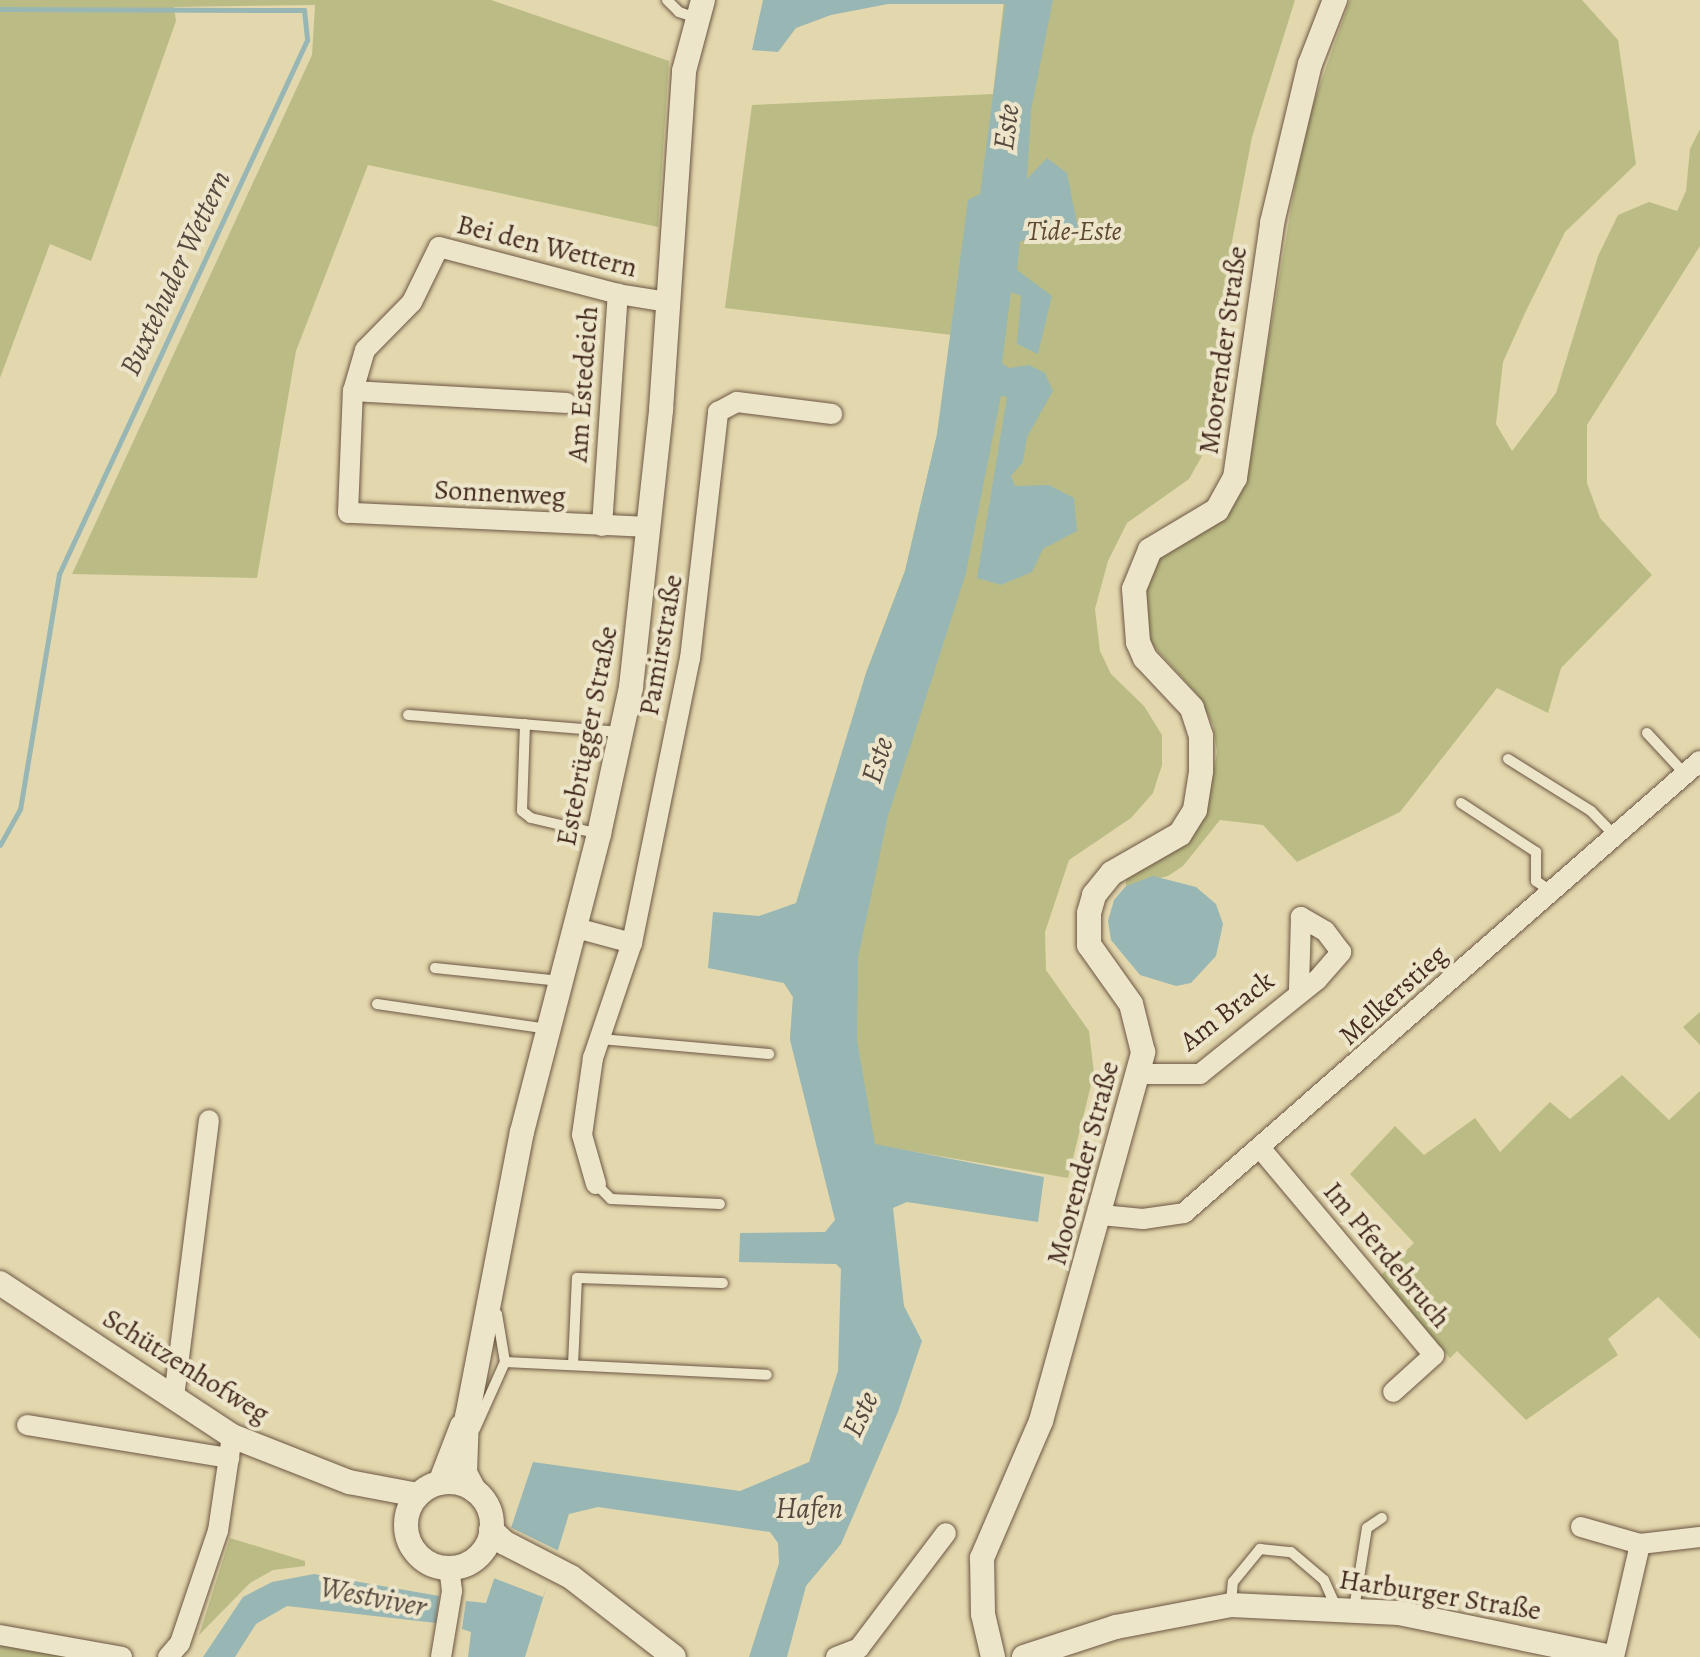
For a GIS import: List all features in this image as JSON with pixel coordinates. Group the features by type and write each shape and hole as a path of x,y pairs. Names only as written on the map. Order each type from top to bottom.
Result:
{"street":[{"name":"Moorender Straße","path":"993,1657 983,1614 982,1558 1041,1421 1141,1074 1138,1019 1089,945 1089,913 1094,895 1112,873 1180,834 1195,810 1201,736 1184,694 1145,658 1138,642 1134,589 1150,550 1217,510 1235,478 1275,208 1310,64 1335,0"},
{"name":"Estebrügger Straße","path":"474,1490 465,1473 467,1417 522,1132 576,928 622,732 650,527 688,55 701,9"},
{"name":"Bei den Wettern","path":"348,513 353,391 365,350 412,302 439,247 618,294 668,302"},
{"name":"Am Estedeich","path":"602,526 618,294"},
{"path":"353,391 567,403"},
{"name":"Pamirstraße","path":"632,943 690,659 718,412 737,402 832,414"},
{"name":"Sonnenweg","path":"348,513 650,527"},
{"name":"Melkerstieg","path":"1101,1215 1143,1219 1184,1213 1261,1149 1692,767"},
{"path":"576,928 632,943 600,1039 582,1135 596,1184"},
{"name":"Am Brack","path":"1141,1074 1200,1074 1288,1006 1299,990"},
{"path":"174,1397 209,1120"},
{"name":"Im Pferdebruch","path":"1261,1149 1434,1355 1393,1392"},
{"name":"Schützenhofweg","path":"0,1283 174,1397 230,1447 349,1482 418,1495"},
{"name":"Estebrügger Straße","path":"440,1483 450,1447 467,1417"},
{"path":"27,1425 230,1447 218,1531 180,1643 168,1657"},
{"name":"Schützenhofweg","path":"349,1482 406,1521"},
{"path":"440,1483 474,1490 488,1508 493,1547 449,1568 422,1558 407,1535 406,1521 418,1495 440,1483"},
{"path":"1581,1527 1640,1544 1700,1537"},
{"path":"836,1657 859,1648 946,1533"},
{"path":"1613,1657 1640,1544"},
{"path":"493,1547 587,1594 674,1657"},
{"path":"441,1657 451,1596 449,1568"},
{"name":"Harburger Straße","path":"1024,1657 1131,1623 1231,1605 1345,1608 1454,1623 1613,1657"},
{"path":"0,1635 122,1657"}],"lane":[{"path":"667,0 679,12 701,9"},
{"path":"408,715 622,732"},
{"path":"525,724 522,811 531,818 599,834"},
{"path":"1647,733 1692,767"},
{"path":"1508,759 1591,811 1614,835"},
{"path":"1461,803 1536,852 1536,881 1551,891"},
{"path":"435,968 562,981"},
{"path":"377,1004 549,1029"},
{"path":"600,1039 769,1054"},
{"path":"596,1184 611,1199 720,1204"},
{"path":"573,1365 577,1278 723,1283"},
{"path":"466,1449 505,1362 497,1314 488,1312"},
{"path":"505,1362 767,1375"},
{"path":"1345,1608 1367,1528 1382,1518"},
{"path":"1231,1605 1233,1582 1260,1549 1291,1552 1324,1580 1345,1608"}],"green space":[{"path":"0,0 491,0 669,61 658,227 368,165 296,351 257,578 72,574 312,55 315,5 174,7 176,21 91,261 50,244 0,378"},
{"name":"Tide-Este","path":"1004,0 1295,0 1252,137 1230,252 1202,456 1189,479 1127,523 1108,561 1095,609 1100,651 1111,674 1144,706 1162,735 1162,765 1153,793 1131,818 1069,860 1045,932 1046,970 1089,1031 1094,1073 1068,1178 875,1145 790,1040 793,997 784,983 866,673 905,571 937,435 952,335 725,308 752,105 993,94"},
{"path":"1350,0 1582,0 1618,40 1636,164 1565,232 1503,362 1496,424 1512,451 1556,393 1598,256 1618,215 1649,202 1677,211 1686,191 1690,149 1700,129 1700,246 1587,425 1587,483 1600,518 1652,575 1561,668 1548,713 1497,688 1400,812 1297,862 1263,825 1220,820 1183,866 1168,876 1126,886 1126,873 1191,840 1206,809 1217,752 1213,725 1198,695 1147,639 1140,614 1152,561 1218,520 1252,438 1305,127"},
{"path":"1700,1012 1700,1045 1683,1027"},
{"path":"1622,1075 1669,1120 1700,1091 1700,1339 1658,1297 1608,1339 1618,1355 1526,1420 1457,1351 1450,1358 1380,1276 1414,1243 1350,1174 1395,1126 1424,1155 1475,1118 1500,1152 1550,1102 1570,1119"},
{"path":"230,1538 305,1561 305,1566 273,1570 250,1583 199,1635"},
{"path":"0,1635 122,1657 0,1657"}],"water":[{"path":"763,0 1053,0 1031,111 1027,179 1047,158 1067,173 1078,228 1070,239 1020,241 1017,270 1052,296 1038,354 1017,344 1021,296 1011,292 1002,363 1009,368 1029,365 1045,373 1053,391 1027,437 1023,462 1011,476 1015,486 1049,485 1074,498 1077,531 1043,549 1032,572 1001,585 977,578 1007,397 1001,396 966,573 888,816 858,958 857,1040 875,1144 1044,1177 1038,1222 907,1202 893,1208 904,1306 922,1341 898,1412 841,1544 806,1586 787,1657 749,1657 779,1563 778,1543 770,1532 598,1507 569,1514 525,1657 468,1657 471,1632 462,1629 466,1601 486,1603 533,1462 740,1491 809,1462 838,1371 841,1269 836,1264 739,1262 740,1233 825,1232 835,1220 790,1040 793,997 784,983 708,968 713,912 759,916 796,903 866,673 905,571 937,434 968,200 980,194 1005,4 888,4 831,15 796,28 778,52 752,50"},
{"path":"1153,876 1196,887 1216,904 1223,924 1216,956 1191,983 1176,986 1140,975 1111,940 1108,921 1114,900 1126,886"},
{"name":"Westviver","path":"314,1574 439,1596 436,1623 287,1606 256,1624 235,1657 203,1657 243,1597 272,1582"}],"pier":[{"path":"510,1527 559,1551 543,1597 491,1577"}],"waterway":[{"name":"Buxtehuder Wettern","path":"0,9 304,10 307,40 59,574 20,809 0,845"}],"water label":[{"name":"Este","path":"1006,127"},
{"name":"Este","path":"877,760"},
{"name":"Este","path":"860,1414"},
{"name":"Hafen","path":"809,1508"}]}
